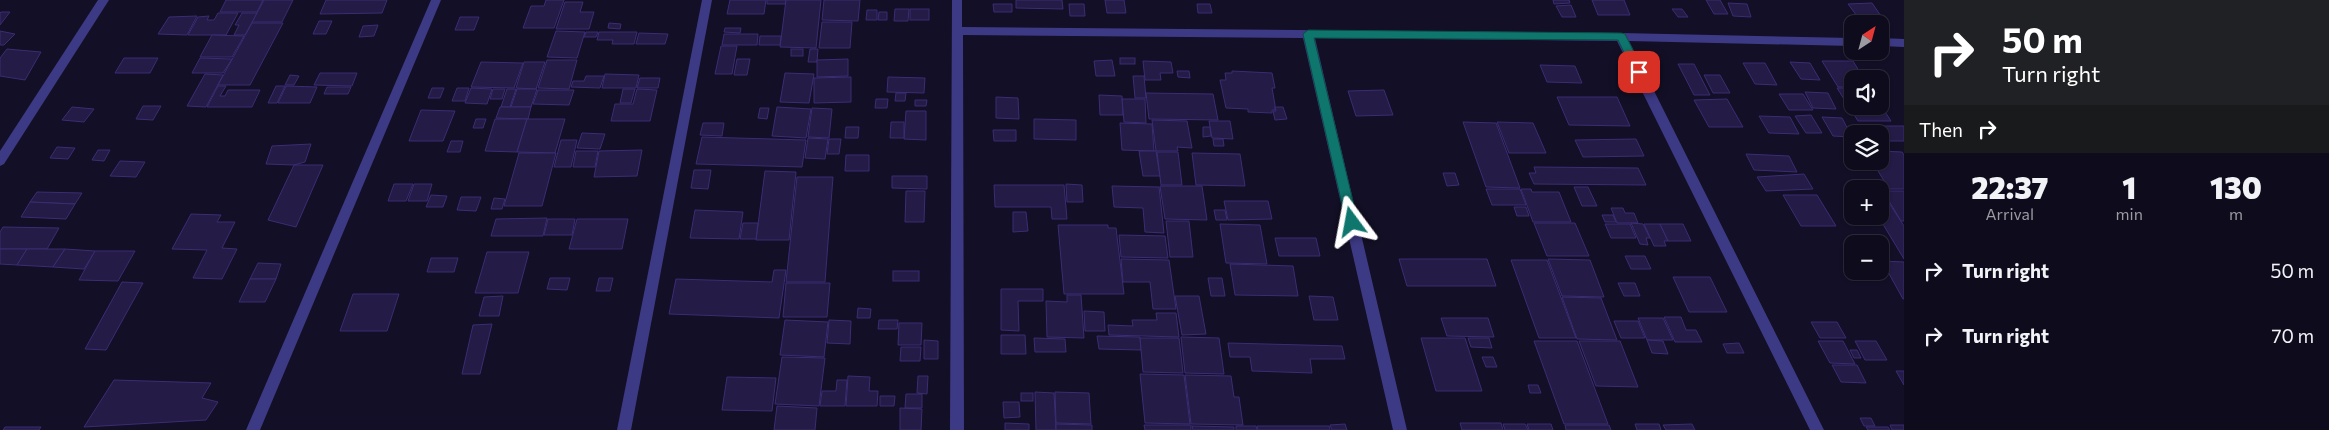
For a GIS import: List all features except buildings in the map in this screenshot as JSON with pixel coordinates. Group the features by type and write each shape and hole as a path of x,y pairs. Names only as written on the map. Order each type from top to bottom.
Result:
{"street":[{"path":"0,161 104,0"},
{"path":"253,430 436,0"},
{"path":"624,430 707,0"},
{"path":"956,0 957,430"},
{"path":"957,31 1621,37 1844,42"},
{"path":"1308,34 1400,430"},
{"path":"1621,37 1817,430"},
{"path":"1889,42 1904,43"}],"route":[{"path":"1352,222 1308,34 1621,37 1639,72"}]}
